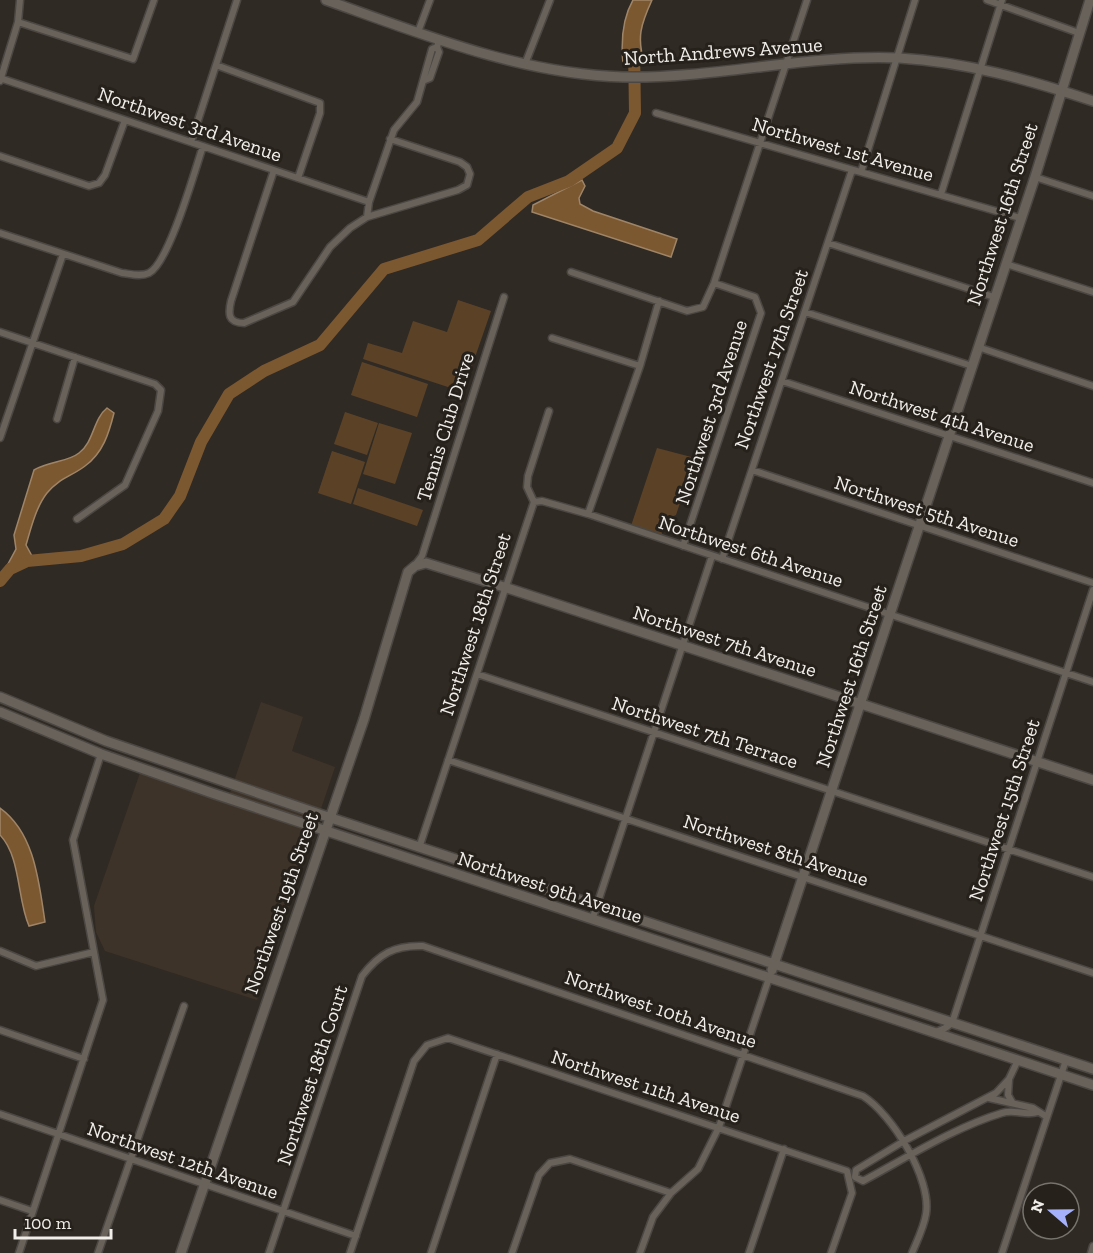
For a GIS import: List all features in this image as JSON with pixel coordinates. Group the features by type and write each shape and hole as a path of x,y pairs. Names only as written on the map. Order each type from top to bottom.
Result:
{"main road":[{"name":"North Andrews Avenue","path":"326,0 418,32 438,43 525,64 622,76 646,76 786,63 897,58 981,69 1093,101"},
{"name":"Northwest 16th Street","path":"769,978 1035,177 1060,90 1091,4"},
{"name":"Northwest 7th Avenue","path":"414,566 426,563 504,587 1093,780"},
{"name":"Northwest 19th Street","path":"181,1253 328,818 364,719 408,572 414,566"},
{"name":"Northwest 9th Avenue","path":"0,697 106,741 328,818 1093,1069"},
{"name":"Northwest 9th Avenue","path":"0,712 101,754 324,830 1093,1084"},
{"path":"80,746 106,741"},
{"path":"101,754 108,750 127,748"}],"street":[{"path":"0,79 18,22 20,0"},
{"path":"18,22 133,59 154,0"},
{"path":"191,142 237,0"},
{"path":"418,32 430,0"},
{"path":"525,64 550,0"},
{"path":"571,272 687,311 703,307 714,283 807,0"},
{"path":"861,172 915,0"},
{"path":"987,0 1002,2 1079,33"},
{"path":"941,194 1002,2"},
{"path":"367,217 369,202 393,130 417,102 432,49 438,43"},
{"path":"216,65 320,104 320,112 298,178"},
{"name":"Northwest 3rd Avenue","path":"0,79 369,202"},
{"name":"Northwest 1st Avenue","path":"656,113 1020,218"},
{"path":"0,156 89,186 99,183 105,175 125,120"},
{"path":"274,170 231,301 230,318 236,322 244,322 293,302 330,247 350,228 367,217 467,186 470,174 460,162 390,139"},
{"path":"0,233 122,273 141,275 151,272 167,249 203,146"},
{"name":"Northwest 17th Street","path":"722,559 852,170"},
{"path":"1035,177 1093,196"},
{"path":"828,243 994,297"},
{"path":"0,438 63,254"},
{"path":"1006,264 1093,292"},
{"name":"Northwest 3rd Avenue","path":"683,546 761,307 755,297 714,283"},
{"name":"Tennis Club Drive","path":"414,566 422,556 460,442 474,389 504,297"},
{"path":"588,514 640,366 659,302"},
{"path":"805,312 972,366"},
{"path":"0,332 155,384 161,390 158,411 125,485 77,519"},
{"path":"552,338 640,366"},
{"path":"978,347 1093,386"},
{"path":"57,419 75,357"},
{"name":"Northwest 4th Avenue","path":"782,381 1093,483"},
{"name":"Northwest 18th Street","path":"419,848 534,502 527,487 528,476 549,411"},
{"name":"Northwest 5th Avenue","path":"752,470 1093,583"},
{"name":"Northwest 6th Avenue","path":"534,502 542,501 588,514 1093,682"},
{"path":"592,920 712,556"},
{"name":"Northwest 15th Street","path":"952,1023 1093,590"},
{"name":"Northwest 7th Terrace","path":"477,674 1093,878"},
{"path":"19,1253 103,1000 73,840 101,754"},
{"name":"Northwest 8th Avenue","path":"448,760 1093,973"},
{"name":"Northwest 10th Avenue","path":"388,951 405,946 423,946 863,1096 883,1112 904,1141"},
{"path":"0,951 36,966 94,952"},
{"name":"Northwest 18th Court","path":"269,1253 362,976 375,960 388,951"},
{"name":"Northwest 16th Street","path":"640,1253 652,1217 670,1193 698,1169 719,1127 769,978"},
{"path":"98,1253 184,1006"},
{"path":"936,1032 952,1023"},
{"path":"0,1030 84,1059"},
{"name":"Northwest 11th Avenue","path":"356,1236 414,1061 427,1045 448,1038 784,1149 848,1172 853,1177"},
{"path":"431,1253 497,1054"},
{"path":"1012,1102 1008,1095 1009,1079 1018,1060"},
{"path":"1002,1253 1066,1060"},
{"path":"831,1253 852,1192 856,1170 904,1141 988,1098 1009,1079"},
{"path":"988,1098 1012,1102 1047,1117"},
{"path":"853,1177 863,1181 1004,1112 1017,1111 1030,1115 1038,1112"},
{"name":"Northwest 12th Avenue","path":"0,1114 131,1158 204,1186 356,1236"},
{"path":"904,1141 926,1192 926,1214 912,1253"},
{"path":"749,1253 784,1149"},
{"path":"512,1253 539,1175 550,1163 570,1159 670,1193"},
{"path":"0,1200 33,1211"},
{"path":"350,1253 356,1236"},
{"path":"1090,1253 1093,1246"}],"shaded area":[{"path":"633,0 652,0 645,16 640,39 645,65 623,64 623,31"},
{"path":"582,180 585,186 579,198 580,204 593,211 677,239 671,257 532,212 533,205"},
{"path":"458,300 491,311 463,392 363,359 368,343 402,353 413,321 447,332"},
{"path":"362,362 428,384 417,417 351,395"},
{"path":"107,408 114,413 101,449 85,466 51,488 37,511 26,545 32,556 8,564 16,549 14,535 34,470 79,453 88,443 99,418"},
{"path":"345,412 378,423 367,455 334,444"},
{"path":"379,423 412,433 395,484 363,474"},
{"path":"657,448 695,458 676,515 667,519 661,536 631,526"},
{"path":"332,451 365,462 351,504 318,493"},
{"path":"358,488 423,510 417,526 353,504"},
{"path":"261,702 303,717 292,751 335,767 257,1000 105,951 96,932 94,906 140,773 227,802"},
{"path":"0,808 12,818 28,845 37,875 45,922 29,926 12,855 0,835"}],"waterway":[{"path":"0,581 10,569 27,561 81,556 123,544 164,519 180,496 201,442 229,394 264,371 320,345 384,269 478,240 528,197 569,181 617,148 635,113 634,48"}]}
